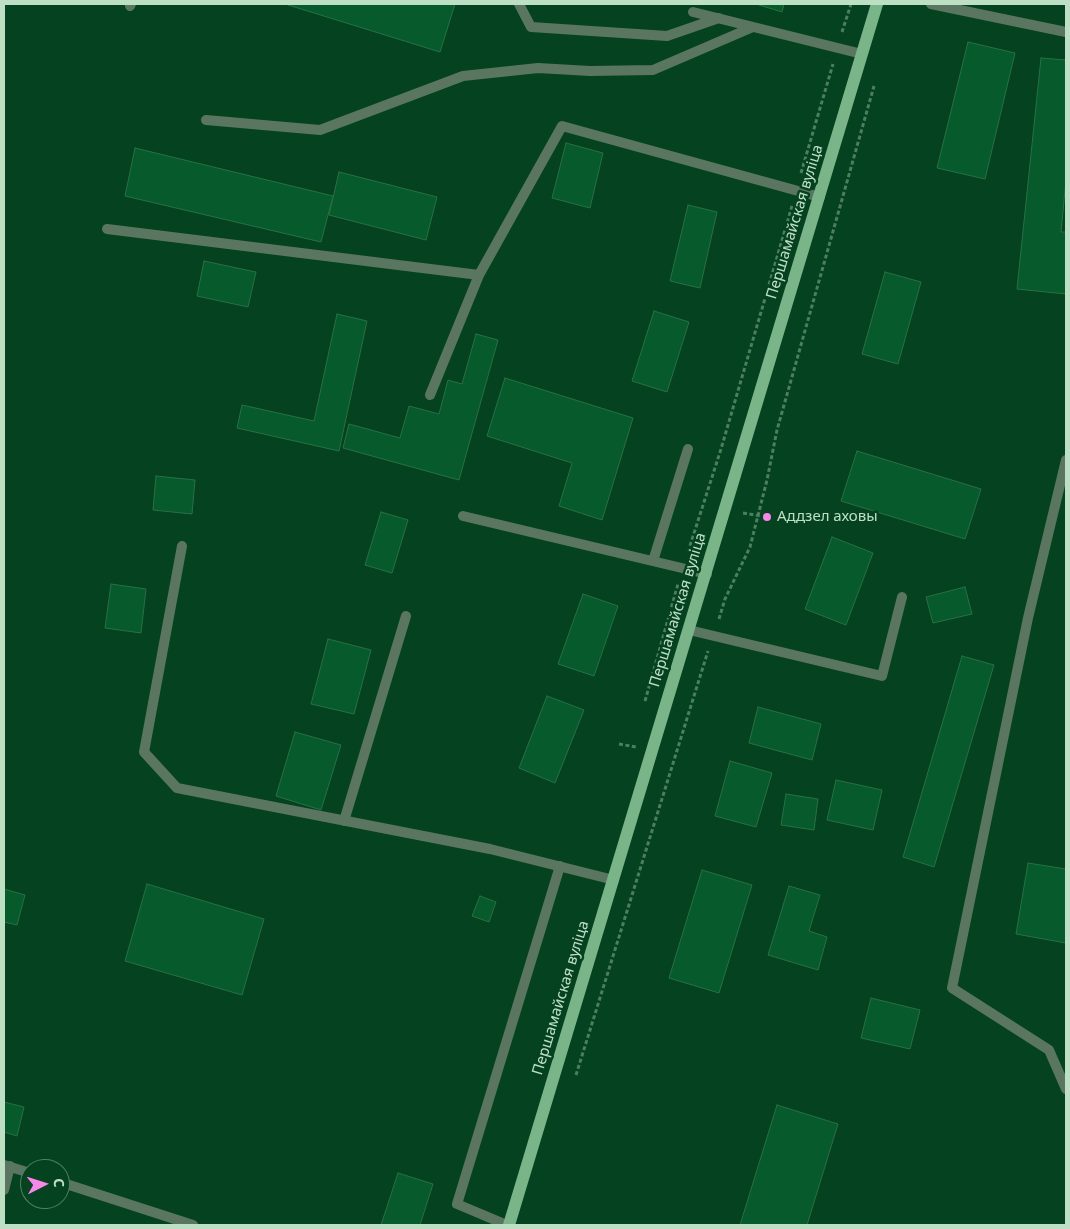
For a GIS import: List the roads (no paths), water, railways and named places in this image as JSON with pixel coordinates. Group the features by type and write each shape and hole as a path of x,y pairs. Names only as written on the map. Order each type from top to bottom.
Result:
{"main road":[{"name":"Першамайская вуліца","path":"508,1225 707,574 877,4"}],"street":[{"path":"519,4 531,27 667,36 719,18"},
{"path":"931,4 1066,32"},
{"path":"693,12 862,54"},
{"path":"206,120 320,130 464,76 538,68 590,71 653,70 753,27"},
{"path":"430,395 479,275 562,126 820,197"},
{"path":"107,229 479,275"},
{"path":"653,561 688,449"},
{"path":"1066,460 1028,618 952,988 1049,1050 1066,1089"},
{"path":"463,516 707,574"},
{"path":"182,546 144,752 177,788 490,849 614,880"},
{"path":"689,630 882,676 902,597"},
{"path":"344,821 406,616"},
{"path":"508,1225 457,1204 560,866"},
{"path":"4,1190 7,1165 20,1170"},
{"path":"70,1185 193,1225"}],"place":[{"name":"Аддзел аховы","path":"767,517"}]}
